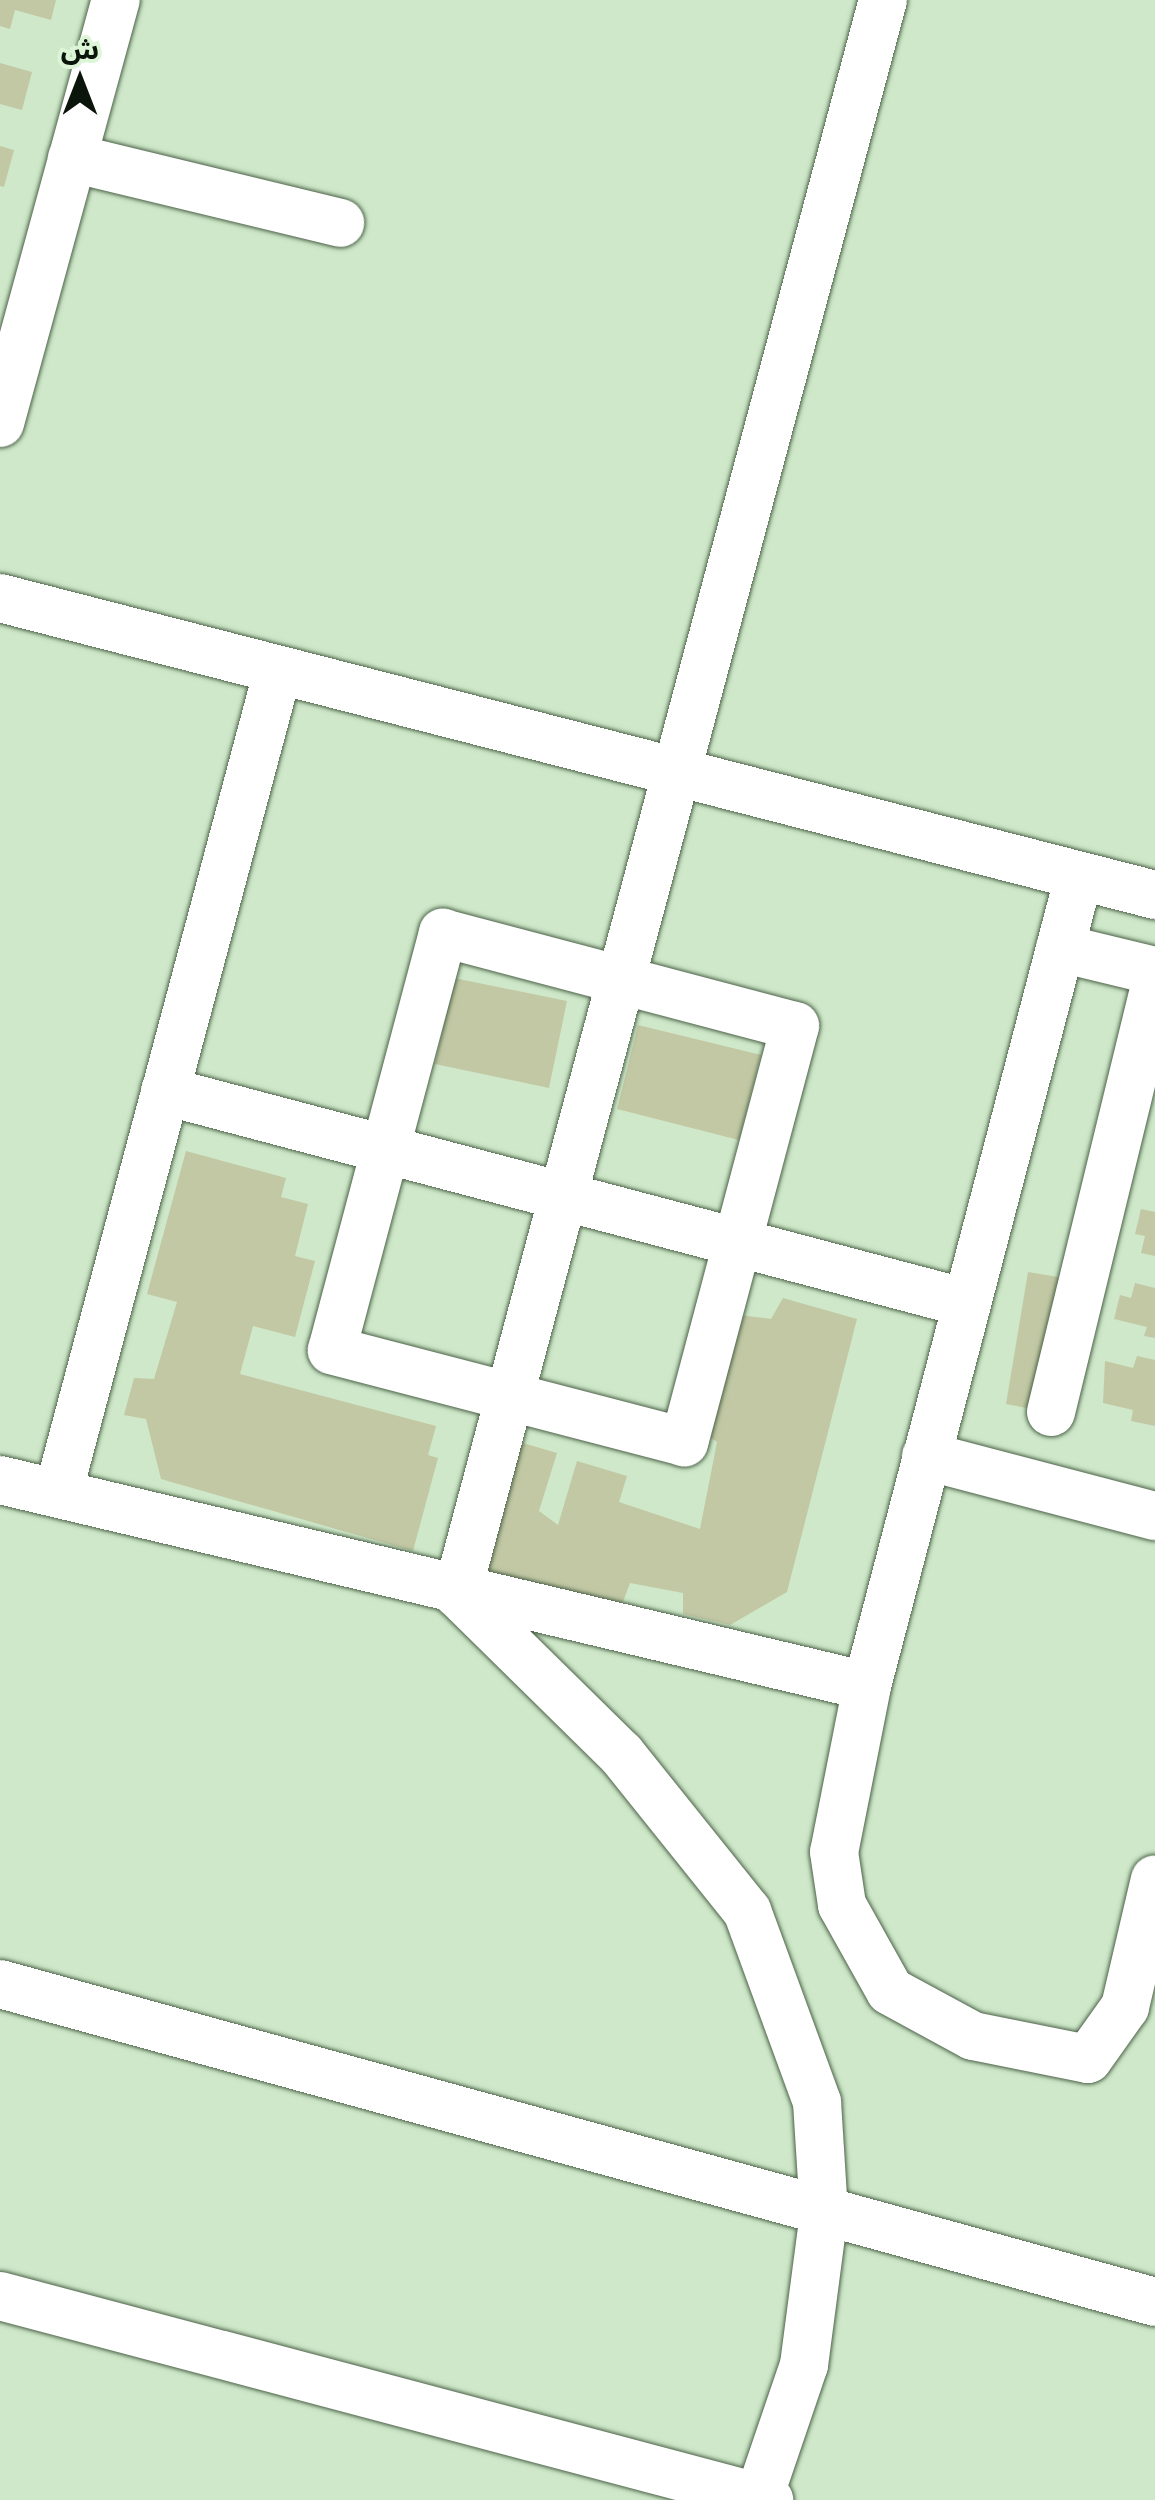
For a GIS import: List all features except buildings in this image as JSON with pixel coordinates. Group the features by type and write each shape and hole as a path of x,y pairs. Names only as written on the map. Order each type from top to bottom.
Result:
{"street":[{"path":"0,423 116,0"},
{"path":"457,1593 883,0"},
{"path":"72,158 340,223"},
{"path":"0,598 1155,895"},
{"path":"58,1493 278,670"},
{"path":"1079,876 867,1686 834,1852 842,1905 890,1991 973,2036 1088,2059 1125,2007 1155,1879"},
{"path":"443,933 621,980 795,1026 684,1442 332,1350 443,933"},
{"path":"1060,948 1155,971"},
{"path":"1052,1412 1155,986"},
{"path":"166,1091 966,1304"},
{"path":"926,1456 1155,1516"},
{"path":"0,1480 457,1593 867,1686"},
{"path":"0,2296 763,2499 804,2365 824,2213 816,2102 747,1911 621,1754 457,1593"},
{"path":"0,1984 1155,2302"}]}
